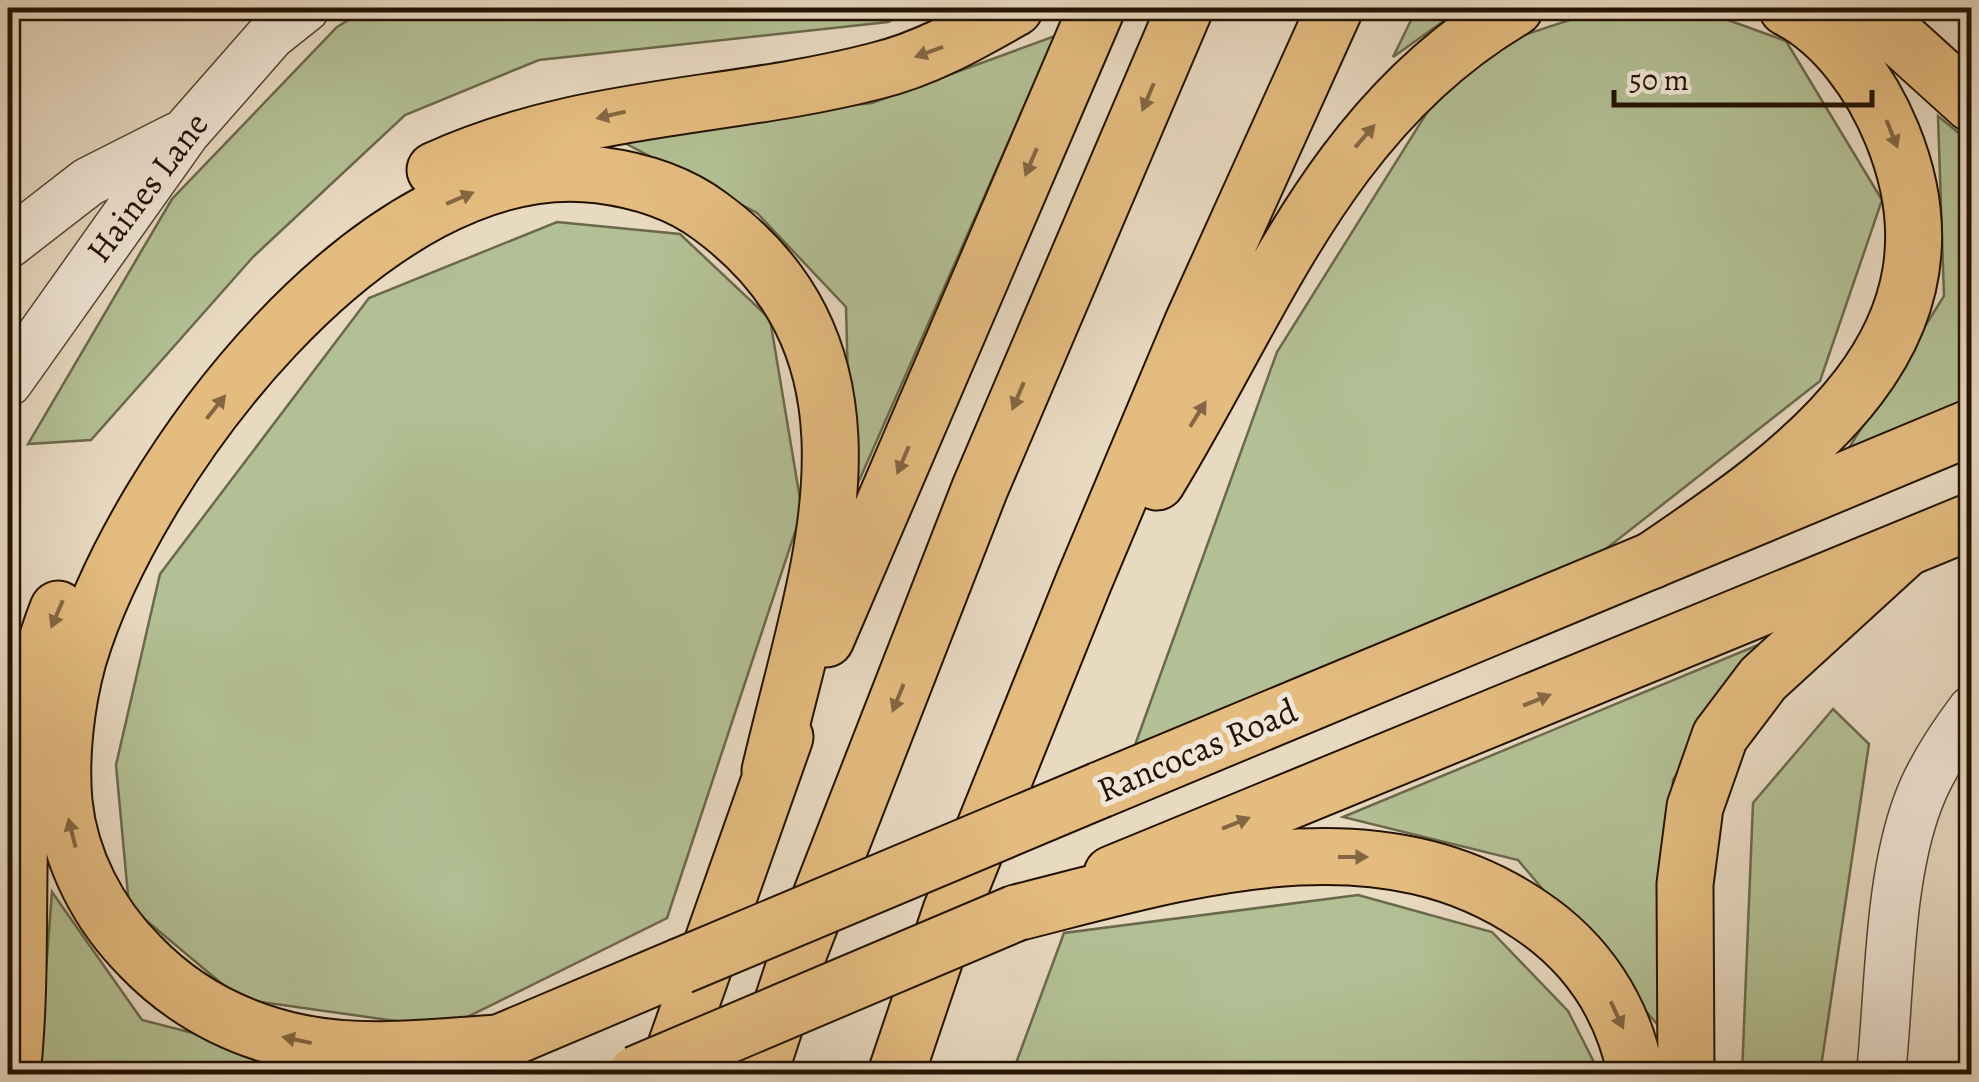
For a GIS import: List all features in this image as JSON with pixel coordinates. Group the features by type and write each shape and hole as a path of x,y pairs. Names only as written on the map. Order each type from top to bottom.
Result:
{"main road":[{"path":"12,1074 19,1009 19,782 30,702 52,623 87,547 174,403 281,278 341,228 407,183 478,151 631,110 879,71 954,43 1015,8"},
{"path":"666,1074 770,771 1096,8"},
{"path":"759,1074 799,952 980,488 1185,8"},
{"path":"906,1060 951,910 1084,581 1194,322 1335,8"},
{"path":"1084,581 1151,492 1208,398 1298,227 1349,155 1406,89 1468,35 1515,8"},
{"path":"1651,561 1728,509 1813,440 1852,401 1885,350 1907,290 1911,211 1904,165 1880,107 1846,57 1786,8"},
{"path":"1866,8 1972,104"},
{"path":"498,1043 379,1050 303,1043 230,1023 166,984 116,932 81,872 64,804 64,735 78,662 104,590 140,519 184,446 293,318 355,261 422,214 494,184 565,170 634,179 696,205 750,244 792,295 818,352 831,418 829,486 819,558 770,771"},
{"name":"Rancocas Road","path":"423,1074 1972,427"},
{"path":"636,1074 1016,913 1972,521"},
{"path":"1686,1074 1685,884 1694,807 1720,736 1763,679 1904,550"},
{"path":"1016,913 1237,862 1374,857 1439,870 1502,896 1558,934 1602,984 1630,1044 1636,1074"}],"lane":[{"name":"Haines Lane","path":"8,382 185,132 271,34 305,8"},
{"path":"8,244 88,182 185,132"},
{"path":"1881,1074 1902,863 1918,802 1948,742 1972,710"}],"green space":[{"path":"368,8 914,8 888,22 539,60 405,115 253,257 91,440 28,444 172,199 337,27"},
{"path":"1417,8 1462,8 1393,57"},
{"path":"1606,8 1695,8 1786,41 1882,200 1820,381 1602,552 1135,745 1277,352 1463,55"},
{"path":"1055,36 851,499 846,307 757,213 606,133 872,103"},
{"path":"1938,116 1971,143 1971,400 1842,459 1944,296"},
{"path":"557,222 680,234 770,319 802,511 667,918 445,1028 240,999 129,906 116,765 160,574 369,298"},
{"path":"1758,645 1673,780 1662,1030 1518,860 1343,817"},
{"path":"1833,709 1869,744 1820,1074 1742,1074 1753,803"},
{"path":"52,892 142,1020 353,1074 38,1074"},
{"path":"1358,895 1492,932 1568,1011 1600,1074 1012,1074 1064,933"}]}
